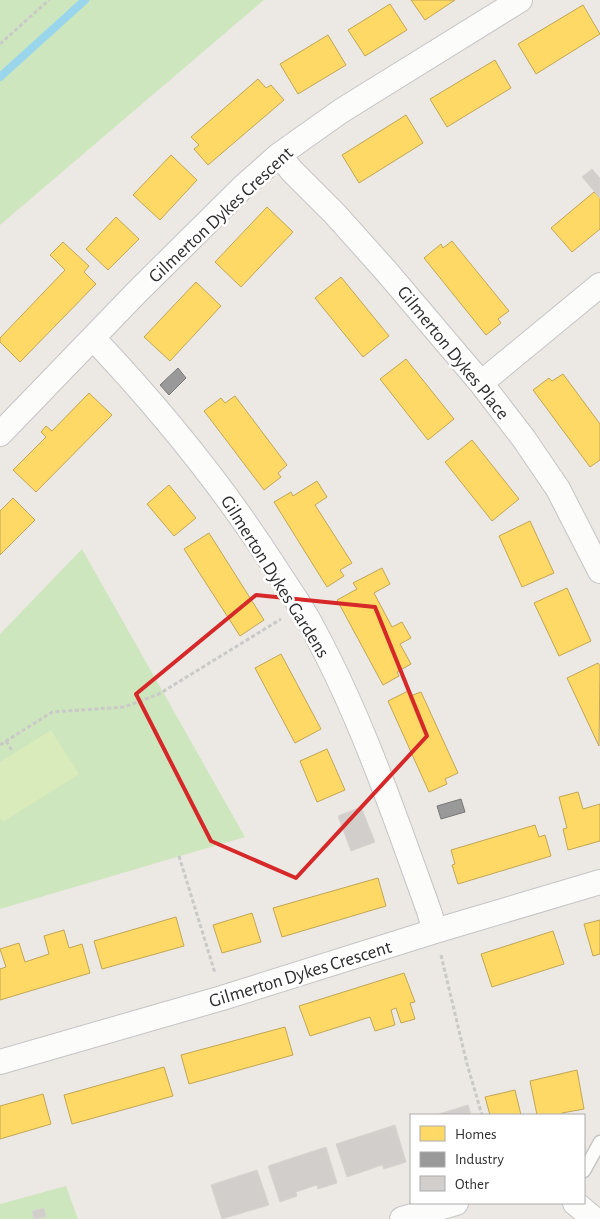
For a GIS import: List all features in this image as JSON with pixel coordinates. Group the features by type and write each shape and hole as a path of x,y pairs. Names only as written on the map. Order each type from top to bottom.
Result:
{"street":[{"name":"Gilmerton Dykes Crescent","path":"0,434 236,194 279,155 340,111 520,0"},
{"name":"Gilmerton Dykes Place","path":"279,155 386,271 481,383 524,439 558,489 600,571"},
{"path":"481,383 600,285"},
{"name":"Gilmerton Dykes Gardens","path":"93,338 195,454 248,526 315,632 343,687 386,793 430,911 435,930"},
{"name":"Gilmerton Dykes Crescent","path":"0,1062 222,998 435,930 600,882"},
{"path":"402,1219 453,1204"},
{"path":"576,1204 594,1219"}],"lane":[{"path":"585,1169 600,1142"}],"path":[{"path":"0,44 49,0"},
{"path":"0,745 52,712 124,707 159,694 300,607"},
{"path":"6,741 13,752"},
{"path":"179,856 222,998"},
{"path":"435,930 467,1064 482,1114"}],"highlighted area":[{"path":"256,595 375,607 427,736 296,878 211,841 136,694"}],"green space":[{"path":"0,0 264,0 0,225"},
{"path":"82,549 245,837 0,909 0,634"},
{"path":"51,730 79,774 3,822 0,818 0,762"},
{"path":"66,1186 78,1219 0,1219 0,1204"}],"building: Homes":[{"path":"411,0 455,0 425,20"},
{"path":"390,4 407,30 365,56 348,30"},
{"path":"583,5 600,34 536,74 518,44"},
{"path":"328,35 346,65 298,94 280,64"},
{"path":"495,60 511,88 447,127 430,99"},
{"path":"258,79 266,88 271,85 284,100 208,165 194,149 199,145 191,137"},
{"path":"406,115 423,143 359,183 342,155"},
{"path":"171,155 197,180 160,220 133,195"},
{"path":"594,192 600,198 600,229 572,252 551,228"},
{"path":"267,207 293,232 241,287 215,262"},
{"path":"116,217 139,239 108,270 86,249"},
{"path":"452,241 509,311 498,319 501,323 486,335 424,258 441,244 443,248"},
{"path":"63,242 89,266 84,272 96,284 20,362 0,342 0,338 65,270 50,255"},
{"path":"341,277 389,336 363,357 315,298"},
{"path":"196,282 221,306 170,361 144,337"},
{"path":"406,359 454,419 428,440 380,379"},
{"path":"563,374 600,424 600,460 590,467 533,390 549,378 552,381"},
{"path":"89,393 112,415 36,492 13,470 46,437 41,432 46,426 52,431"},
{"path":"235,396 287,465 278,473 281,477 264,490 204,411 221,398 225,403"},
{"path":"472,440 519,499 492,521 445,462"},
{"path":"317,481 327,497 315,505 352,563 340,570 344,576 327,587 274,502 291,492 293,496"},
{"path":"169,485 196,518 174,536 147,504"},
{"path":"13,498 35,520 0,555 0,511"},
{"path":"530,521 554,573 522,587 499,536"},
{"path":"209,533 264,620 240,636 184,549"},
{"path":"382,568 390,584 374,593 392,627 402,622 411,638 400,644 411,664 397,672 399,676 383,685 337,600 357,589 353,583"},
{"path":"567,588 591,641 559,656 534,603"},
{"path":"281,654 321,729 295,743 255,668"},
{"path":"598,663 600,666 599,746 567,678"},
{"path":"408,691 410,696 421,692 458,773 445,779 447,784 429,792 388,701"},
{"path":"327,749 345,790 317,802 300,761"},
{"path":"578,792 583,809 600,804 600,841 568,850 563,829 567,828 559,797"},
{"path":"535,825 539,837 545,835 551,856 458,884 452,865 455,864 451,850"},
{"path":"378,878 386,906 282,937 273,908"},
{"path":"252,913 261,942 222,953 213,925"},
{"path":"176,917 184,946 102,969 94,941"},
{"path":"600,920 600,954 593,956 584,924"},
{"path":"64,930 69,948 82,944 90,973 0,1000 0,969 6,967 0,949 19,943 25,962 49,954 44,936"},
{"path":"553,931 564,964 492,987 481,954"},
{"path":"404,973 415,1002 410,1003 415,1019 401,1023 396,1008 391,1010 395,1025 375,1031 370,1017 310,1036 299,1006"},
{"path":"285,1027 293,1055 189,1084 181,1055"},
{"path":"164,1067 173,1096 72,1124 64,1095"},
{"path":"577,1070 584,1109 562,1114 537,1114 530,1081"},
{"path":"515,1090 521,1114 490,1114 485,1097"},
{"path":"43,1094 51,1124 0,1139 0,1106"}],"building: Industry":[{"path":"178,368 186,378 169,395 160,385"},
{"path":"461,799 465,812 441,819 437,806"}],"building: Other":[{"path":"592,169 600,178 600,198 582,177"},
{"path":"361,807 375,842 351,851 338,816"},
{"path":"468,1105 471,1114 439,1114"},
{"path":"395,1125 406,1162 384,1169 382,1165 347,1177 336,1144"},
{"path":"326,1147 337,1183 318,1189 317,1185 296,1192 297,1196 280,1202 268,1166"},
{"path":"257,1170 269,1205 222,1219 211,1185"},
{"path":"44,1208 46,1217 34,1219 32,1211"}],"waterway":[{"path":"0,77 85,0"}]}
